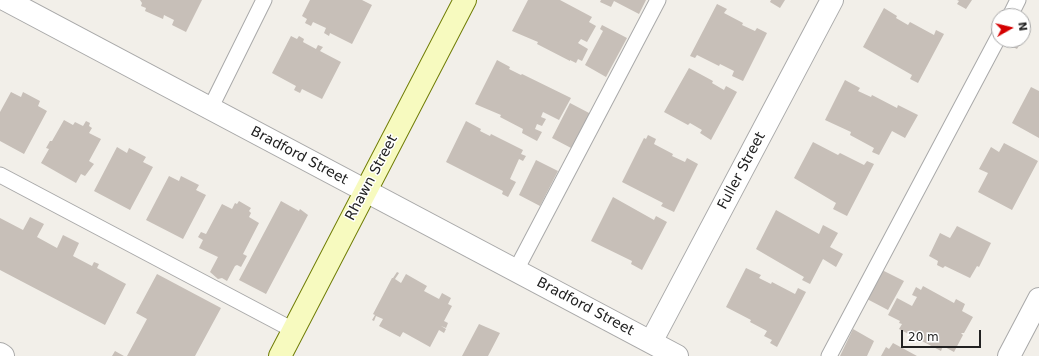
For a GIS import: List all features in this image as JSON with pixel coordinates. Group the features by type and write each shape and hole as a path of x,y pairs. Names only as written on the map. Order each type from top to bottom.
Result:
{"main road":[{"name":"Rhawn Street","path":"280,356 465,0"}],"street":[{"name":"Bradford Street","path":"6,0 41,8 210,109 677,356"},
{"name":"Fuller Street","path":"651,342 832,0"},
{"path":"1009,356 1039,299"}],"lane":[{"path":"210,109 264,0"},
{"path":"516,270 658,0"},
{"path":"829,356 993,48"},
{"path":"0,175 293,330"}],"building":[{"path":"140,0 202,0 186,32 172,25 174,20 164,15 163,19 145,11 146,8 141,6 142,3"},
{"path":"310,0 362,0 372,5 352,44 330,33 329,36 324,33 326,28 313,22 311,26 305,23 307,19 302,16"},
{"path":"528,0 560,0 592,17 589,22 596,26 587,42 581,39 578,43 588,49 582,61 578,59 576,63 570,61 537,44 538,42 512,31"},
{"path":"601,0 646,0 639,14 614,1 611,7 600,2"},
{"path":"771,0 785,0 780,8 770,2"},
{"path":"957,0 972,0 966,9 957,4 959,1"},
{"path":"717,4 727,9 724,13 743,23 742,25 755,31 757,28 767,33 743,81 732,76 734,71 720,64 719,66 697,55 695,58 690,56"},
{"path":"884,8 897,16 896,18 908,25 910,22 934,35 936,30 944,34 918,83 910,79 912,75 863,47"},
{"path":"602,25 627,38 606,77 585,65 603,31 600,29"},
{"path":"291,36 297,39 299,36 304,39 303,42 316,49 318,45 323,47 320,51 341,62 322,99 302,89 300,93 294,90 296,86 272,73"},
{"path":"497,60 510,67 509,69 571,98 559,120 543,112 541,117 546,119 542,126 537,124 535,129 542,132 537,141 522,133 523,129 500,117 501,115 475,104"},
{"path":"689,68 713,81 712,83 724,90 726,86 737,92 711,140 700,133 702,130 690,123 688,125 664,112"},
{"path":"845,80 860,88 858,91 871,97 872,95 897,108 898,105 918,115 905,138 892,131 879,155 872,152 874,148 850,135 851,132 825,120"},
{"path":"1031,87 1039,91 1039,138 1012,123"},
{"path":"11,92 21,97 23,92 40,101 38,106 47,111 24,154 0,141 0,112"},
{"path":"570,103 591,114 573,149 552,138"},
{"path":"64,120 73,125 75,122 83,126 86,121 90,123 89,126 92,128 89,133 101,139 89,161 94,164 85,176 81,174 76,183 41,163 49,149 46,148 50,141 52,141"},
{"path":"466,121 481,129 480,131 490,136 491,134 523,150 521,154 526,156 523,161 519,159 510,179 516,182 508,197 502,194 503,191 446,162"},
{"path":"648,135 656,139 654,144 673,154 672,156 685,162 687,158 698,164 674,212 661,206 663,203 622,182 644,138 646,139"},
{"path":"813,142 838,155 840,153 864,165 867,161 874,164 847,216 833,209 836,203 794,178"},
{"path":"1004,143 1038,161 1012,210 978,192 988,173 979,169 991,147 999,152"},
{"path":"117,147 127,153 129,148 146,157 143,162 153,167 130,210 94,191"},
{"path":"536,160 558,171 540,206 519,195"},
{"path":"169,176 179,181 181,176 199,185 196,190 206,195 183,239 146,220"},
{"path":"613,197 654,220 656,216 667,222 642,270 631,264 632,261 591,241"},
{"path":"239,201 251,208 249,211 251,213 249,217 259,223 243,254 247,256 241,267 237,265 235,266 227,281 222,278 218,279 210,272 218,257 199,248 203,240 198,237 201,232 206,234 222,204 232,209 235,203 237,204"},
{"path":"281,201 299,211 300,209 308,215 266,294 239,280"},
{"path":"776,210 819,234 823,225 838,233 830,247 843,254 836,267 823,259 810,284 802,280 804,277 756,249"},
{"path":"30,217 44,224 37,237 57,248 63,235 79,243 73,256 92,266 94,262 99,264 97,268 126,284 105,325 0,270 0,218 23,230"},
{"path":"957,226 991,243 979,267 977,266 970,278 945,266 943,268 937,265 938,261 929,256 940,233 950,238"},
{"path":"746,268 761,275 759,278 771,284 772,282 795,294 798,288 806,292 777,347 770,343 772,340 764,336 767,331 750,322 751,320 726,307"},
{"path":"882,270 904,281 888,310 867,299"},
{"path":"397,272 399,273 395,279 401,283 406,274 427,286 424,291 439,299 442,293 451,298 448,304 452,306 444,321 448,323 446,328 441,326 446,329 444,333 439,330 430,347 403,332 400,337 379,326 383,319 376,316 374,321 372,320 375,315 373,314 392,278"},
{"path":"157,274 221,308 195,356 127,356 147,319 136,313"},
{"path":"923,286 954,303 956,299 965,304 962,311 973,317 964,333 961,333 963,335 954,352 943,346 941,351 899,329 902,324 899,323 900,321 888,315 897,298 912,306 917,297 912,295 916,287 921,290"},
{"path":"479,324 500,333 488,356 462,356"},
{"path":"853,329 874,341 867,356 840,356"},
{"path":"893,343 917,356 881,356 886,347 889,349"},
{"path":"115,351 124,356 112,356"}]}
